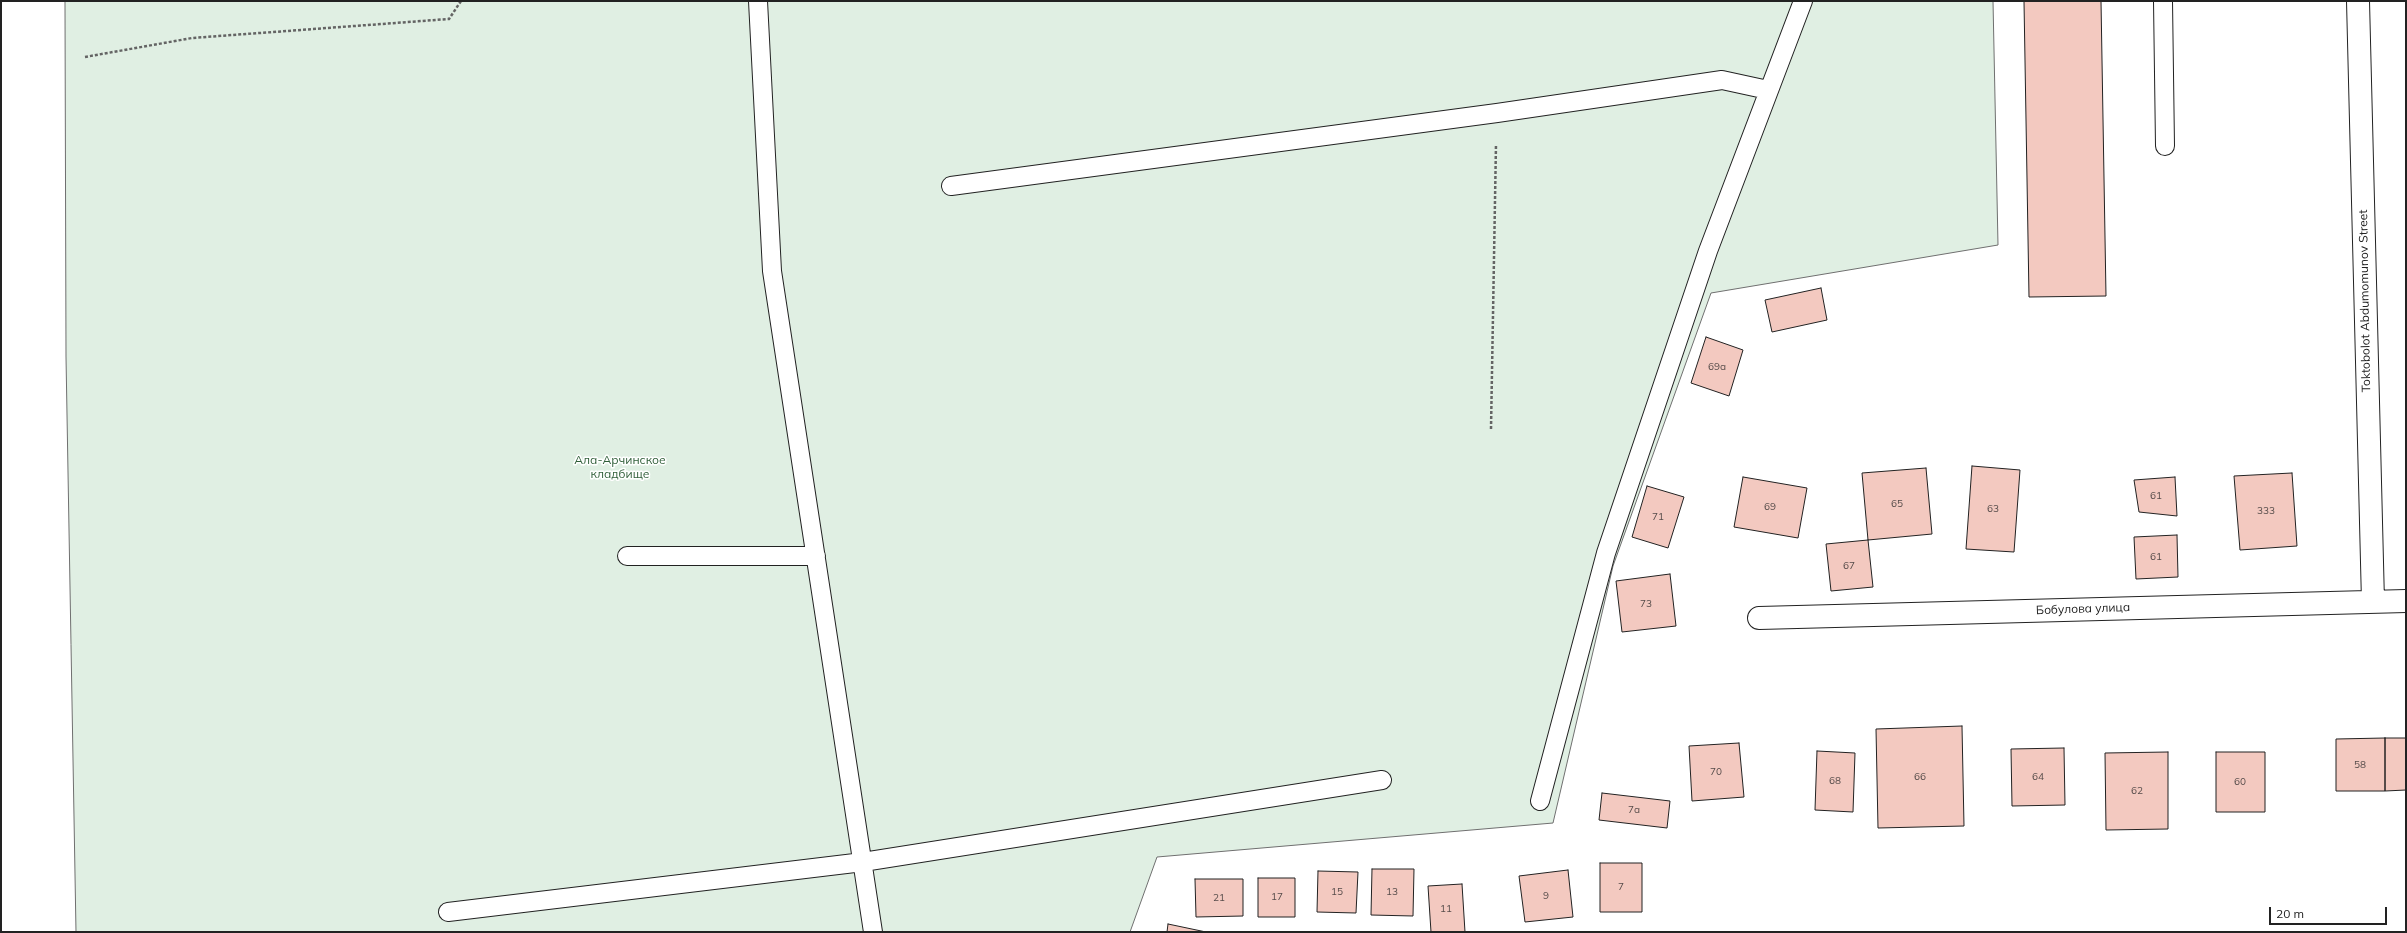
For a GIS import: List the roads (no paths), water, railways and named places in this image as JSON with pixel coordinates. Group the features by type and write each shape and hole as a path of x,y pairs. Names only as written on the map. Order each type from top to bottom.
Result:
{"street":[{"name":"Toktobolot Abdumomunov Street","path":"2358,1 2373,602"},
{"name":"Бобулова улица","path":"1759,618 2406,601"}],"lane":[{"path":"758,1 772,271 873,932"},
{"path":"1540,801 1606,554 1708,251 1803,1"},
{"path":"2163,1 2165,146"},
{"path":"951,186 1497,114 1722,80 1768,90"},
{"path":"627,556 816,556"},
{"path":"448,912 863,862 1382,780"}],"park label":[{"name":"Ала-Арчинское кладбище","path":"620,467"}]}
